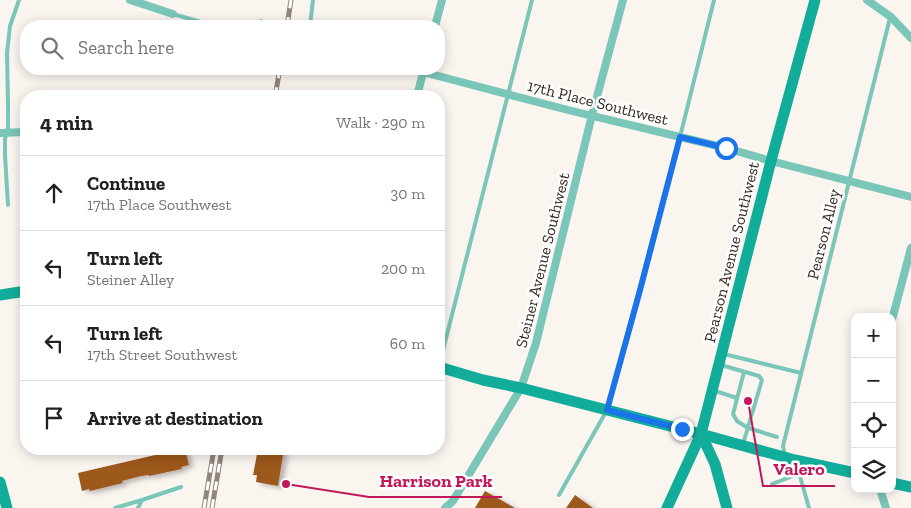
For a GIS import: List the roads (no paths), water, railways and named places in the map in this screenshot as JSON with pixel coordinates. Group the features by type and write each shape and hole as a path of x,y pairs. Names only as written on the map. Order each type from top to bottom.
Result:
{"street":[{"path":"130,0 173,14"},
{"path":"437,20 442,0"},
{"name":"Steiner Avenue Southwest","path":"444,508 453,501 522,388 536,343 592,115 623,0"},
{"name":"Pearson Avenue Southwest","path":"666,508 701,434 771,161 815,0"},
{"path":"868,0 891,17 911,38"},
{"path":"418,90 422,75"},
{"name":"17th Place Southwest","path":"441,75 911,197"},
{"path":"3,133 20,132"},
{"path":"894,313 911,248"},
{"path":"0,295 20,292"},
{"path":"445,369 701,434 790,459 851,472"},
{"path":"701,434 715,464 727,508"},
{"path":"896,484 911,488"},
{"path":"0,486 7,508"},
{"path":"881,493 886,508"}],"lane":[{"path":"8,204 5,138 3,133 8,103 7,54 10,26 18,0"},
{"path":"311,20 313,0"},
{"path":"445,340 532,0"},
{"path":"559,495 607,410 680,137 714,0"},
{"path":"173,14 194,20"},
{"name":"Pearson Alley","path":"809,508 800,475 783,446 891,17"},
{"path":"720,359 744,372 759,376 762,380 742,446"},
{"path":"720,359 801,373"},
{"path":"744,372 733,414 737,421 748,428 777,437"},
{"path":"712,390 737,398"},
{"path":"738,392 744,394"},
{"path":"736,403 741,404"},
{"path":"772,484 800,475"},
{"path":"116,508 181,486"},
{"path":"138,508 142,500"}],"railway":[{"path":"288,20 291,0"},
{"path":"276,90 279,75"},
{"path":"204,508 213,455"},
{"path":"212,508 221,455"}],"place":[{"name":"Valero","path":"748,401"},
{"name":"Harrison Park","path":"286,484"}]}
